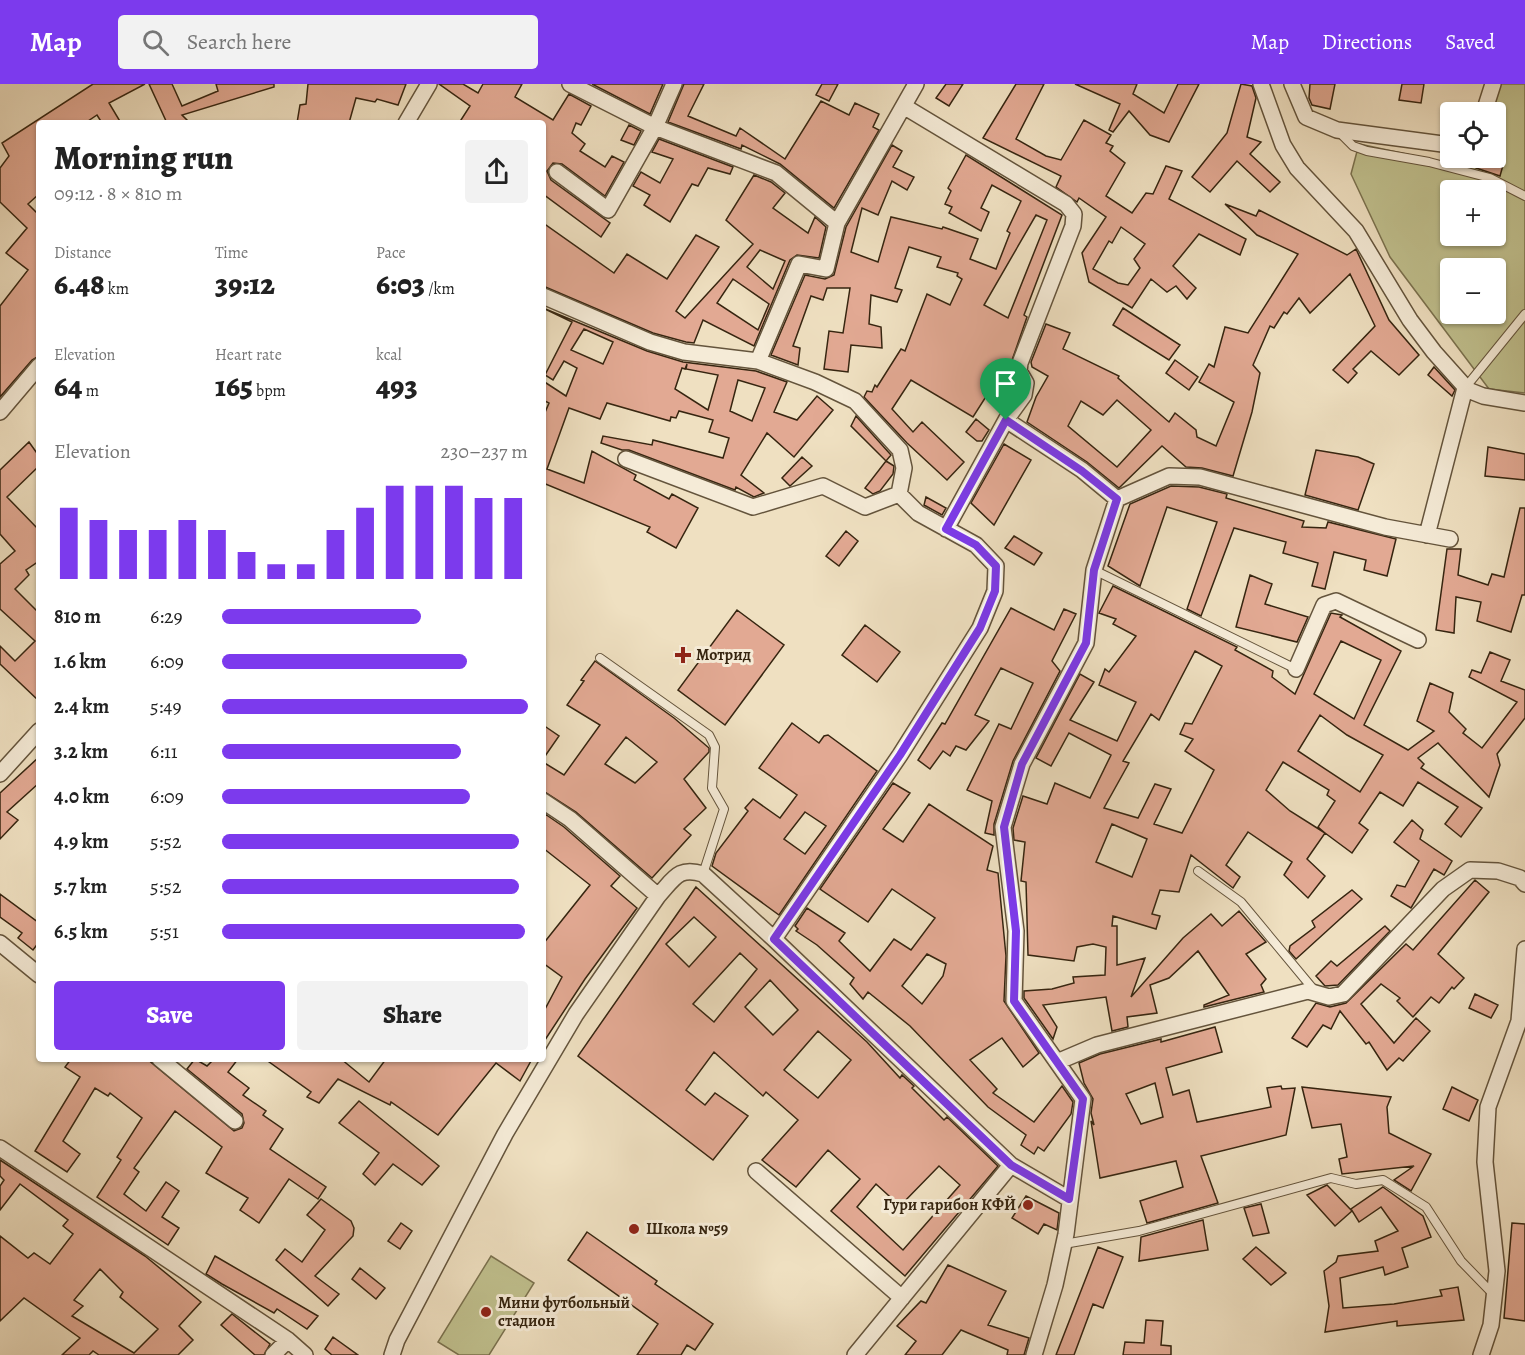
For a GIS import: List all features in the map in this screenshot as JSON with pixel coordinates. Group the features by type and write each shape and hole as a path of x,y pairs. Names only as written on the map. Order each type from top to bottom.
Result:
{"street":[{"path":"408,120 429,84"},
{"path":"570,84 655,127 776,173 837,223"},
{"path":"557,172 608,210 655,127 674,84"},
{"path":"758,361 800,264 826,269 837,223 857,184 905,107 916,84"},
{"path":"1261,84 1283,145 1297,168 1356,231 1410,320 1465,388 1483,396 1525,403"},
{"path":"1292,84 1306,117 1337,130 1440,144"},
{"path":"1487,102 1493,84"},
{"path":"905,107 1066,204 1074,214 1073,226 1020,363 1019,371 1026,382 1024,395 1006,420 946,529"},
{"path":"546,297 650,342 684,352 758,361 815,382 855,401 900,450 904,468 899,494"},
{"path":"0,412 36,370"},
{"path":"1427,535 1465,388"},
{"path":"1006,420 1082,471 1117,499"},
{"path":"626,459 753,507 823,486 865,507 899,494"},
{"path":"1034,1355 1064,1244 1083,1099 1014,1001 1016,931 1004,827 1022,764 1086,643 1094,570 1117,499 1169,476 1200,477 1307,507 1450,539"},
{"path":"774,939 900,755 980,628 995,591 996,566 976,545 918,513 899,494"},
{"path":"1296,669 1324,605 1336,601 1418,640"},
{"path":"0,774 36,734"},
{"path":"546,803 570,819 658,896"},
{"path":"392,1355 505,1134 576,1014 658,896 679,873 690,870 703,874 774,939 1011,1165 1069,1199"},
{"path":"1057,1062 1096,1045 1308,991 1329,997 1343,994 1443,890 1470,870 1498,871 1520,878 1525,884"},
{"path":"0,943 36,973"},
{"path":"1481,1355 1491,1325 1497,1271 1485,1162 1488,1107 1519,1021 1525,949"},
{"path":"164,1062 236,1120"},
{"path":"0,1148 288,1340 305,1355"},
{"path":"855,1355 1011,1165"},
{"path":"756,1171 902,1298"},
{"path":"273,1355 288,1340"}],"lane":[{"path":"1337,130 1353,146 1490,178 1525,196"},
{"path":"1465,388 1525,314"},
{"path":"1094,570 1296,669"},
{"path":"600,658 709,735 712,741 714,747 712,788 724,809 703,874"},
{"path":"1198,871 1241,902 1317,993"},
{"path":"1064,1244 1139,1231 1269,1197 1331,1178 1356,1184 1383,1180 1426,1207 1461,1261 1494,1296"}],"green space":[{"path":"1494,84 1525,84 1525,393 1489,389 1440,324 1506,324 1506,258 1440,258 1440,324 1390,257 1351,174 1359,144 1440,161 1440,168 1506,168 1506,102 1488,102"},
{"name":"Мини футбольный стадион","path":"491,1256 534,1283 489,1355 459,1355 438,1342"}],"building":[{"path":"93,84 145,84 109,103 119,120 100,120 97,115 90,120 37,120"},
{"path":"149,84 172,84 182,106 218,91 216,84 274,84 274,87 182,115 187,120 166,120"},
{"path":"308,84 406,84 398,105 377,99 375,102 356,98 350,120 298,120 300,105 306,104"},
{"path":"439,84 463,84 478,93 483,84 522,84 515,97 553,120 569,94 591,106 581,125 576,123 572,133 585,144 580,151 605,167 612,156 624,162 605,196 562,164 553,163 547,171 551,180 610,223 601,237 546,196 546,120 461,120 470,106"},
{"path":"592,84 663,84 650,114"},
{"path":"684,84 704,84 688,116 736,136 740,128 785,159 821,101 849,115 855,103 879,114 873,127 879,130 834,208 780,164 742,145 741,149 668,122"},
{"path":"822,84 838,84 829,101 816,95"},
{"path":"946,84 963,84 949,106 936,98"},
{"path":"1016,84 1044,84 1016,139 1046,156 1061,160 1084,120 1111,135 1106,143 1113,146 1110,151 1125,163 1106,196 1132,213 1146,193 1153,194 1166,166 1182,171 1169,199 1246,239 1240,255 1199,234 1173,266 1196,288 1187,299 1176,286 1167,292 1151,279 1132,308 1089,282 1082,253 1106,217 1079,198 1077,202 1056,187 1061,176 983,138","holes":["1121,227 1145,244 1134,259 1140,268 1128,285 1118,283 1093,269 1109,241 1112,243"]},
{"path":"1075,84 1137,84 1133,94 1164,113 1178,84 1199,84 1169,142 1150,135 1129,111 1113,132 1109,130 1120,104"},
{"path":"1241,84 1252,86 1256,98 1247,137 1261,142 1250,154 1280,182 1270,192 1237,161 1210,192 1192,177 1227,133"},
{"path":"1310,84 1335,84 1330,109 1312,105 1309,98"},
{"path":"1402,84 1424,84 1421,103 1399,100"},
{"path":"36,121 36,197 28,204 36,212 36,358 0,397 0,306 28,270 6,253 27,228 0,202 0,168 9,156 2,143"},
{"path":"629,125 641,131 634,145 621,140"},
{"path":"659,139 733,167 730,174 708,168 698,186 692,184 670,222 644,205 650,195 633,186 641,172 660,183 673,159 652,152"},
{"path":"892,145 902,151 893,167 914,177 907,190 892,181 878,215 862,208 851,252 878,262 891,217 942,229 943,227 978,239 970,259 996,269 1010,233 1007,231 1021,201 992,185 981,208 989,212 981,231 949,213 952,207 945,204 951,191 948,188 966,155 1062,215 1024,315 1027,317 1010,366 1008,369 999,367 983,393 987,395 973,417 911,380 892,409 913,432 922,422 964,462 947,480 907,443 864,397 867,391 872,392 875,385 877,387 901,349 905,351 927,294 950,305 962,279 957,276 958,273 937,267 941,257 909,247 895,288 902,290 897,302 871,295 869,324 881,327 882,348 851,345 848,372 824,369 829,331 843,333 850,288 827,288 823,300 811,296 793,346 800,348 798,365 771,355 805,275 825,279 834,275 846,227","holes":["1036,215 1047,220 1008,318 984,305"]},
{"path":"1476,168 1502,168 1500,176"},
{"path":"754,175 771,182 785,193 773,208 808,233 815,217 826,227 819,258 797,255 790,260 754,346 703,320 694,343 653,333 546,287 546,225 614,273 627,254 667,279 696,235 719,247 676,311 685,318 753,244 726,220","holes":["760,250 785,261 773,289 747,267","733,279 769,304 758,330 717,303"]},
{"path":"1225,204 1256,216 1259,210 1347,255 1356,249 1389,320 1419,355 1399,375 1371,351 1353,369 1357,373 1348,383 1333,370 1375,326 1350,274 1310,313 1299,298 1287,314 1284,312 1274,328 1270,326 1253,365 1260,373 1252,412 1233,476 1202,468 1186,467 1162,446 1119,488 1087,462 1027,422 1036,397 1048,376 1032,367 1031,362 1046,324 1070,333 1063,349 1119,376 1118,378 1169,422 1175,413 1196,430 1197,437 1216,446 1234,402 1199,382 1209,364 1214,367 1225,327 1248,333 1298,254 1257,235","holes":["1117,400 1151,430 1117,467 1068,426 1081,401 1103,415"]},
{"path":"1123,308 1180,345 1169,360 1113,325"},
{"path":"546,309 647,351 683,362 756,371 787,382 774,412 797,420 817,396 833,410 794,457 767,433 741,475 764,493 754,497 736,487 735,490 629,450 601,443 603,436 652,445 653,440 723,458 729,438 709,432 713,420 679,411 676,418 671,417 670,421 607,403 600,419 569,408 547,469 584,483 592,451 636,475 634,480 669,499 672,494 698,508 676,548 647,532 650,527 546,484 546,410 549,403 546,402 546,383 566,396 577,368 564,361 553,380 546,376 572,322","holes":["584,329 613,342 603,364 571,350","687,364 686,369 718,375 708,410 675,389 682,368 685,369","738,380 765,388 752,421 730,411"]},
{"path":"1175,360 1198,377 1189,390 1166,373"},
{"path":"1434,367 1455,390 1452,396 1428,375"},
{"path":"856,416 891,455 886,461 851,426"},
{"path":"976,419 989,430 982,441 977,441 966,432"},
{"path":"29,442 36,452 36,469 7,497 36,527 36,563 26,570 29,575 15,589 36,610 36,698 0,664 0,646 15,661 35,641 0,609 0,564 15,551 0,534 0,470"},
{"path":"1004,444 1031,460 994,525 971,503"},
{"path":"1488,447 1525,454 1525,480 1485,476"},
{"path":"1316,450 1358,457 1374,464 1358,510 1305,495"},
{"path":"802,457 812,466 790,486 782,478"},
{"path":"886,461 894,466 893,474 880,491 873,494 865,488"},
{"path":"1171,486 1199,487 1227,494 1226,498 1304,521 1302,527 1326,528 1328,522 1396,539 1387,576 1364,570 1366,560 1334,552 1325,589 1312,586 1318,563 1283,553 1286,542 1234,528 1201,616 1187,609 1217,522 1167,507 1140,586 1108,566 1130,504"},
{"path":"926,497 946,508 942,515 924,505"},
{"path":"1520,508 1525,508 1525,595 1522,595 1511,632 1477,621 1481,602 1456,597 1454,633 1436,630 1447,549 1461,549 1458,575 1488,585 1492,574 1504,577"},
{"path":"846,531 858,541 839,566 826,556"},
{"path":"1014,536 1042,553 1034,565 1005,548"},
{"path":"1250,575 1272,584 1265,604 1308,617 1297,642 1236,627"},
{"path":"1113,586 1237,647 1235,650 1273,671 1272,677 1295,694 1331,613 1342,615 1340,617 1401,651 1364,725 1408,750 1434,731 1417,721 1430,683 1453,693 1449,712 1466,729 1463,733 1482,748 1517,702 1469,677 1472,670 1481,673 1490,652 1510,660 1501,681 1525,690 1525,718 1497,754 1500,765 1489,797 1438,743 1418,758 1424,764 1421,768 1482,808 1461,837 1445,824 1458,807 1418,782 1403,806 1380,792 1359,823 1368,830 1352,853 1325,833 1307,859 1325,876 1308,898 1284,875 1292,862 1248,832 1226,865 1240,877 1233,888 1191,855 1179,892 1160,890 1152,914 1160,916 1156,929 1113,916 1112,926 1117,926 1117,965 1145,958 1131,997 1183,938 1211,914 1222,926 1239,911 1266,942 1246,954 1266,979 1261,985 1264,992 1204,1007 1204,1005 1229,995 1198,951 1169,978 1150,985 1157,1013 1127,1017 1128,1027 1112,1031 1106,997 1043,1005 1057,1027 1053,1039 1024,998 1024,991 1052,989 1074,983 1073,977 1105,975 1106,947 1093,944 1077,947 1074,961 1028,955 1026,882 1021,881 1025,842 1014,840 1013,828 1023,796 1047,804 1055,783 1090,798 1111,755 1069,733 1051,766 1036,758 1080,674 1094,682 1070,720 1117,741 1136,702 1099,685 1105,669 1109,672 1136,636 1113,624 1116,619 1099,613","holes":["1341,641 1381,660 1354,719 1314,694","1195,651 1222,666 1192,724 1185,723 1180,734 1193,739 1185,751 1214,770 1182,833 1154,824 1171,789 1155,784 1138,818 1104,808 1129,763 1123,761 1151,714 1159,720","1320,715 1347,735 1383,755 1360,792 1298,751","1283,762 1329,790 1327,795 1335,801 1318,827 1325,833 1290,811 1266,790","1112,824 1147,839 1132,877 1096,862"]},
{"path":"1011,608 1054,630 1064,609 1076,614 1052,661 1060,671 1013,761 994,824 994,835 985,833 992,801 967,790 999,724 1011,729 1033,683 1001,668 975,715 989,721 966,750 956,746 950,756 943,751 930,769 918,760 942,723 945,724"},
{"path":"737,610 784,645 725,725 678,690"},
{"path":"865,625 900,652 877,682 842,655"},
{"path":"595,661 674,718 709,748 709,752 684,779 706,808 684,829 691,835 652,878 576,812 546,793 546,764 564,775 600,725 567,705 584,681 581,680","holes":["626,737 657,762 635,783 605,764"]},
{"path":"792,723 819,743 824,736 828,735 877,771 779,915 712,866 716,853 748,811 745,808 753,799 780,818 797,795 759,768","holes":["805,812 826,826 805,854 784,839"]},
{"path":"546,727 559,736 546,755"},
{"path":"36,760 36,786 7,812 18,820 0,839 0,793"},
{"path":"893,783 910,793 883,829 903,842 929,804 993,846 987,870 998,873 1006,956 1004,1001 1039,1053 1023,1067 1002,1038 970,1060 997,1089 993,1093 1034,1122 1062,1086 1073,1102 1071,1114 1044,1151 1038,1147 1034,1154 1021,1145 1026,1135 988,1107 910,1026 868,992 863,999 850,984 854,978 817,945 796,931 798,929 795,926 807,908 845,933 839,941 870,971 894,939 911,950 935,918 892,889 868,922 820,889","holes":["927,954 946,964 943,976 922,1004 902,986"]},
{"path":"546,815 564,827 620,876 611,886 637,908 585,979 546,1038 546,1007 562,977 546,965 546,940 590,885 546,850"},
{"path":"1412,820 1423,830 1420,839 1452,861 1444,875 1434,869 1411,908 1391,896 1397,885 1405,887 1419,861 1394,842"},
{"path":"1475,880 1489,892 1438,954 1464,978 1454,989 1452,987 1439,1003 1431,997 1413,1017 1397,1001 1400,998 1381,984 1361,1004 1394,1043 1416,1018 1430,1031 1403,1061 1399,1058 1387,1070 1369,1042 1366,1044 1340,1011 1331,1029 1323,1025 1307,1047 1292,1038 1316,1003 1330,1007 1346,1003 1406,944 1413,950"},
{"path":"696,887 867,1042 900,1078 902,1075 914,1086 912,1088 944,1120 947,1117 998,1166 905,1276 831,1211 860,1179 828,1150 796,1187 762,1160 798,1120 766,1092 763,1096 714,1052 686,1090 705,1105 715,1093 748,1116 713,1160 578,1056","holes":["694,917 716,937 689,967 666,944","740,953 757,969 714,1022 693,1004","770,980 798,1010 773,1035 745,1007","818,1031 851,1060 818,1098 784,1070","939,1166 960,1185 903,1250 857,1207 876,1184 900,1206"]},
{"path":"1352,890 1362,899 1296,959 1289,951 1290,946 1315,927 1312,921"},
{"path":"0,894 36,921 36,946 33,950 18,938 22,933 0,917"},
{"path":"1385,926 1390,931 1338,985 1325,986 1316,976 1331,961 1337,966"},
{"path":"1475,994 1498,1005 1491,1018 1469,1008"},
{"path":"1215,1027 1222,1052 1166,1068 1173,1095 1189,1090 1197,1122 1271,1107 1267,1088 1281,1086 1282,1089 1295,1088 1286,1135 1201,1156 1218,1203 1147,1223 1140,1201 1183,1187 1176,1161 1100,1178 1091,1121 1094,1125 1091,1113 1093,1099 1084,1083 1079,1063 1100,1054 1161,1039 1161,1042","holes":["1155,1083 1163,1117 1141,1124 1126,1094"]},
{"path":"69,1062 151,1062 234,1131 242,1128 244,1123 242,1114 187,1069 193,1062 200,1062 207,1066 211,1062 236,1062 228,1072 249,1088 243,1095 266,1111 263,1115 283,1129 270,1149 326,1187 318,1199 289,1179 259,1223 240,1210 248,1198 206,1173 222,1147 175,1111 134,1168 139,1172 124,1194 146,1211 166,1182 179,1191 162,1217 179,1228 168,1245 97,1197 121,1160 117,1157 142,1118 110,1093 108,1096 95,1088 63,1141 80,1154 67,1172 35,1151 80,1077 65,1067"},
{"path":"269,1062 345,1062 369,1082 384,1062 530,1062 520,1081 496,1063 438,1135 391,1102 390,1105 338,1079 319,1103 307,1097 311,1092"},
{"path":"1302,1087 1391,1097 1387,1107 1389,1133 1431,1154 1411,1191 1394,1180 1414,1166 1342,1174 1339,1159 1347,1157 1341,1124 1312,1128"},
{"path":"1452,1087 1478,1100 1469,1121 1443,1109"},
{"path":"359,1101 439,1166 422,1185 393,1164 375,1185 363,1174 379,1153 339,1123"},
{"path":"0,1160 145,1256 201,1302 179,1326 193,1340 178,1355 99,1355 93,1351 89,1355 62,1355 80,1338 24,1298 0,1321 0,1236 28,1258 34,1253 50,1264 73,1234 63,1226 68,1220 20,1184 0,1210 0,1186 4,1180 0,1176","holes":["100,1269 123,1292 120,1297 158,1329 134,1353 72,1316 83,1306 74,1300"]},
{"path":"1327,1185 1352,1211 1335,1226 1307,1195"},
{"path":"1383,1187 1423,1216 1431,1237 1402,1248 1408,1267 1385,1275 1383,1267 1340,1278 1343,1308 1394,1304 1442,1296 1440,1290 1458,1287 1464,1320 1397,1326 1397,1321 1325,1332 1329,1306 1324,1271 1336,1262 1338,1256 1378,1251 1375,1241 1398,1231 1381,1207 1359,1222 1351,1209"},
{"path":"1026,1196 1059,1213 1057,1230 1044,1224 1038,1234 1012,1218"},
{"path":"321,1199 351,1221 354,1228 353,1236 315,1276 339,1294 328,1306 276,1260 285,1249 302,1262 325,1230 307,1215"},
{"path":"1261,1204 1269,1233 1253,1236 1244,1208"},
{"path":"1203,1220 1208,1250 1139,1261 1141,1237"},
{"path":"401,1223 412,1231 400,1249 388,1241"},
{"path":"1512,1223 1525,1224 1525,1321 1504,1318"},
{"path":"587,1232 657,1281 655,1284 713,1324 695,1350 687,1345 681,1355 637,1355 658,1324 568,1260"},
{"path":"1098,1247 1123,1257 1103,1308 1093,1304 1074,1355 1056,1355"},
{"path":"1256,1247 1286,1273 1271,1285 1243,1259"},
{"path":"215,1256 318,1316 307,1329 277,1309 274,1313 222,1284 206,1274"},
{"path":"948,1265 1006,1291 988,1325 1029,1338 1024,1355 1007,1355 1008,1350 961,1330 942,1355 905,1355 916,1341 897,1326 921,1301 926,1303"},
{"path":"360,1268 385,1288 376,1299 352,1279"},
{"path":"232,1314 270,1344 264,1355 255,1355 221,1325"},
{"path":"1146,1320 1163,1321 1161,1345 1171,1346 1171,1355 1123,1355 1125,1342 1144,1343"},
{"path":"333,1337 358,1355 332,1355 325,1349"}],"place":[{"name":"Мотрид","path":"683,655"},
{"name":"Гури гарибон КФЙ","path":"1028,1205"},
{"name":"Школа №59","path":"634,1229"},
{"name":"Мини футбольный стадион","path":"486,1312"}],"route":[{"path":"1006,420 1082,471 1117,499 1094,570 1086,643 1022,764 1004,827 1016,931 1014,1001 1083,1099 1069,1199 1011,1165 774,939 900,755 980,628 995,591 996,566 976,545 946,529 1006,420"}]}
